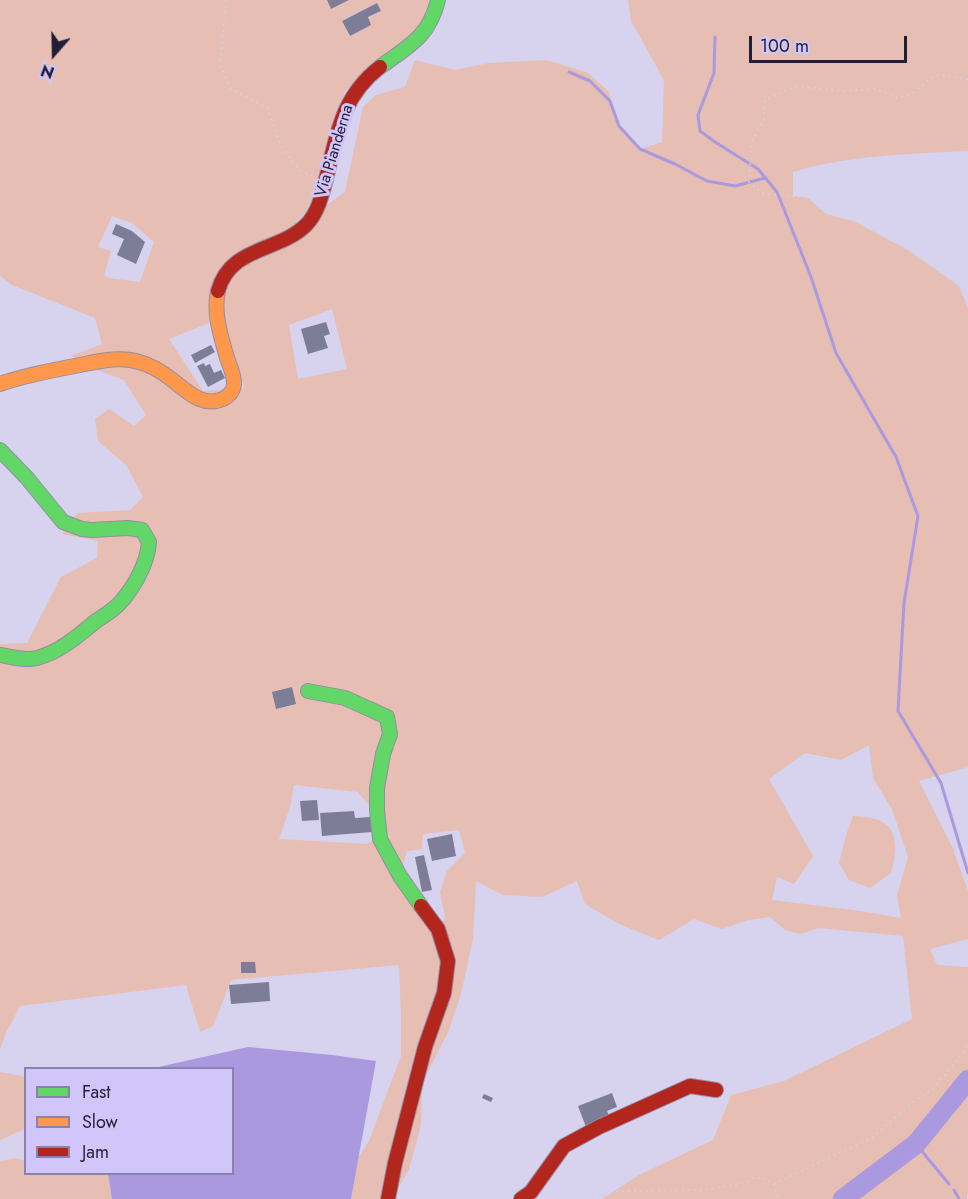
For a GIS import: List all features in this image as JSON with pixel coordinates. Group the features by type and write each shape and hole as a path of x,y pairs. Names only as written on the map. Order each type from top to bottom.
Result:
{"street":[{"name":"Via Pianderna","path":"0,384 27,375 117,359 132,360 155,368 196,399 212,403 230,394 235,380 219,332 215,305 218,287 229,269 239,260 252,251 296,233 314,215 340,125 353,94 375,70 422,35 436,12 438,0"},
{"path":"0,450 27,478 63,522 82,530 128,528 142,530 147,537 149,549 127,595 109,613 62,646 39,657 29,659 0,655"},
{"path":"308,691 345,698 387,717 390,734 383,754 377,788 380,839 400,876 438,929 448,961 444,993 425,1047 388,1199"},
{"path":"521,1199 531,1192 564,1146 599,1127 690,1086 716,1090"}],"path":[{"path":"226,0 220,65 230,88 267,108 281,146 299,170 326,179"},
{"path":"968,79 936,75 910,94 897,98 875,89 842,91 796,86 765,100 764,120 752,141 749,182 762,193 808,198 826,214 854,221 908,250 959,286 968,308"},
{"path":"774,1184 873,1137 909,1105 933,1089 968,1044"},
{"path":"587,1199 620,1191 701,1190 747,1182 755,1176 774,1184 778,1199"}],"shaded area":[{"path":"0,0 327,0 331,9 349,0 430,0 431,12 420,31 373,62 345,92 336,113 317,189 305,213 289,229 247,249 220,271 209,294 209,323 169,339 203,391 245,388 230,348 227,329 217,313 222,280 345,192 363,107 376,95 405,87 415,60 455,70 489,63 547,60 588,73 609,92 619,126 641,149 662,142 664,80 631,21 628,0 968,0 968,151 901,154 857,159 793,172 793,196 808,198 826,214 854,221 908,250 959,286 968,308 968,767 919,781 953,849 968,891 968,939 930,949 937,965 968,967 967,1199 602,1199 639,1175 713,1140 731,1095 784,1081 912,1019 903,936 818,928 800,934 785,930 770,917 748,920 722,929 694,919 659,940 619,924 585,904 577,881 542,897 503,895 476,881 473,939 461,994 449,1030 422,1084 421,1125 409,1169 392,1199 351,1199 358,1158 369,1141 401,1056 399,965 231,980 213,1026 200,1032 186,985 20,1006 0,1050 0,644 27,643 61,577 97,558 98,541 62,534 78,513 130,510 143,497 126,465 98,441 95,419 109,409 134,426 146,415 124,380 95,369 71,356 102,344 95,318 12,285 0,276","holes":["377,3 381,11 368,18 371,25 349,36 342,20","112,216 132,223 154,242 140,282 104,276 111,251 98,247","332,309 347,369 298,379 289,325","869,745 873,778 892,809 908,857 897,895 901,918 772,900 777,877 794,884 813,856 769,779 805,753 841,760","294,785 358,792 372,809 373,840 367,844 279,839 290,807","459,830 465,853 447,871 440,892 445,918 438,929 400,876 407,851 422,849 423,834"]},
{"path":"853,816 881,821 887,825 894,836 895,851 891,873 870,888 849,880 839,863"},
{"path":"248,1047 376,1061 351,1199 112,1199 108,1175 234,1175 234,1067 158,1067"},
{"path":"0,1072 24,1077 24,1129 0,1140"},
{"path":"15,1158 24,1161 24,1175 108,1175 112,1199 0,1199 0,1161"}],"building":[{"path":"327,0 349,0 331,9"},
{"path":"377,3 381,11 368,17 371,25 350,36 342,21"},
{"path":"116,224 132,231 145,242 136,264 117,255 124,239 112,234"},
{"path":"326,322 330,334 324,336 328,348 308,354 301,329"},
{"path":"211,345 215,352 195,363 191,355"},
{"path":"204,363 205,366 210,364 214,373 221,370 225,378 208,387 197,366"},
{"path":"292,687 296,704 276,709 272,692"},
{"path":"317,800 319,820 302,821 300,801"},
{"path":"354,811 355,818 370,817 372,832 322,836 320,813"},
{"path":"452,834 456,856 432,861 427,839"},
{"path":"424,855 432,890 422,892 415,857"},
{"path":"241,962 255,962 256,973 241,973"},
{"path":"269,982 270,1001 231,1004 229,985"},
{"path":"612,1093 617,1107 607,1111 610,1118 586,1127 578,1106"},
{"path":"484,1094 493,1098 491,1102 482,1098"}],"waterway":[{"path":"715,37 714,73 698,115 700,131 758,169 777,192 811,277 836,353 896,457 918,516 904,603 898,711 941,783 968,873"},
{"path":"569,72 590,81 610,101 619,126 640,149 707,181 735,186 765,178"},
{"path":"843,1199 916,1144 968,1080"},
{"path":"916,1144 949,1184"},
{"path":"954,1190 959,1199"}],"traffic: fast":[{"path":"380,67 409,46 423,32 434,13 438,0"},
{"path":"0,450 27,478 63,522 82,529 142,530 149,542 139,575 124,598 111,611 54,652 28,659 0,655"},
{"path":"308,691 345,698 387,717 390,734 383,754 377,788 380,839 400,876 421,906"}],"traffic: slow":[{"path":"0,384 30,375 102,361 125,359 156,369 202,400 223,399 232,391 234,382 218,325 216,308 218,291"}],"traffic: jam":[{"path":"218,291 224,276 244,257 295,234 310,220 321,197 342,118 357,91 380,67"},
{"path":"388,1199 425,1047 444,993 448,961 438,929 421,906"},
{"path":"521,1199 531,1192 564,1146 599,1127 690,1086 716,1090"}]}
